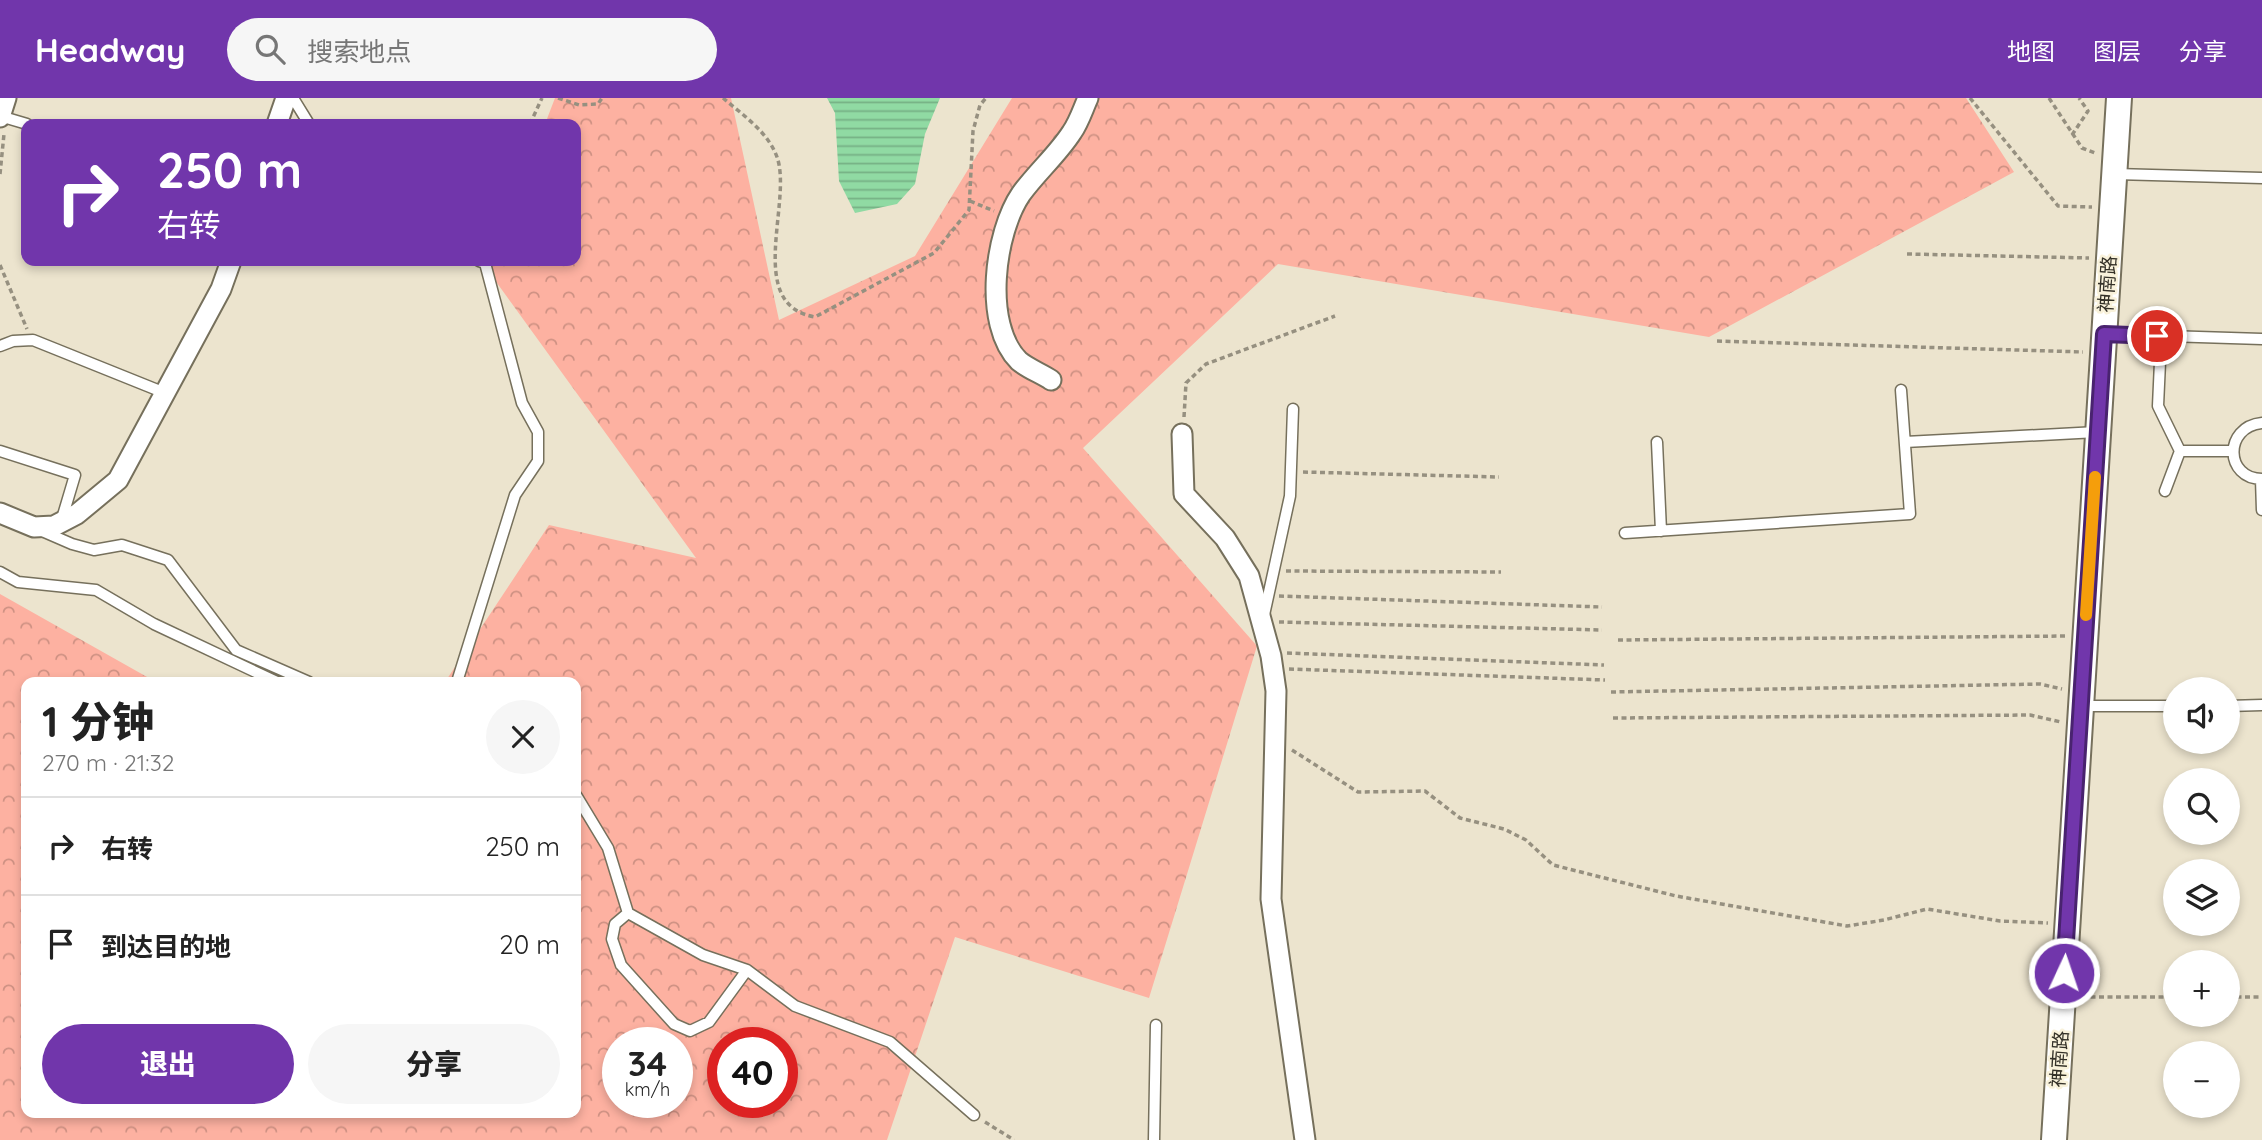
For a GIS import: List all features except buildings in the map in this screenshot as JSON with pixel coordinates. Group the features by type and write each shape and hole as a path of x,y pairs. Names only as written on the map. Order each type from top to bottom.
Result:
{"street":[{"path":"0,116 6,98"},
{"path":"279,119 286,98"},
{"path":"1051,380 1019,360 1003,333 998,309 998,257 1008,218 1021,195 1073,131 1088,98"},
{"name":"神南路","path":"2054,1140 2119,98"},
{"path":"0,513 34,527 61,523 77,514 118,480 221,289 228,266"},
{"path":"1182,433 1184,494 1225,538 1249,576 1273,664 1270,899 1305,1140"}],"lane":[{"path":"293,98 306,119"},
{"path":"0,116 21,122"},
{"path":"2115,164 2262,178"},
{"path":"459,677 515,495 538,461 538,432 522,403 486,266"},
{"path":"2103,343 2262,339"},
{"path":"0,346 13,341 33,340 165,393"},
{"path":"2160,362 2158,405 2180,451 2165,491"},
{"path":"1625,533 1910,514 1901,390"},
{"path":"1264,624 1272,571 1290,496 1293,409"},
{"path":"2262,423 2245,428 2238,434 2233,451 2240,469 2247,475 2261,479 2262,510"},
{"path":"1905,442 2098,432"},
{"path":"1657,442 1661,531"},
{"path":"2180,451 2233,451"},
{"path":"0,452 75,475 61,523"},
{"path":"34,527 94,550 122,545 168,560 236,650 298,677"},
{"path":"0,572 18,582 96,590 155,624 266,677"},
{"path":"2240,705 2262,705"},
{"path":"2081,709 2163,706"},
{"path":"581,803 608,848 628,913 703,956 747,970 795,1006 890,1042 974,1115"},
{"path":"628,913 615,924 612,939 621,965 674,1024 690,1031 709,1022 747,970"},
{"path":"1154,1140 1156,1025"}],"path":[{"path":"532,119 542,98"},
{"path":"558,98 579,105 598,104 602,98"},
{"path":"723,98 762,132 778,157 780,202 775,242 779,286 784,302 801,314 815,317 934,253 969,210 973,131 979,105 986,98"},
{"path":"1970,98 2058,206 2112,208"},
{"path":"2049,98 2072,135 2089,153 2115,164"},
{"path":"2072,135 2088,111 2079,98"},
{"path":"0,116 5,140 0,174"},
{"path":"970,201 1008,218"},
{"path":"1906,254 2108,259"},
{"path":"0,265 33,340"},
{"path":"1182,433 1186,383 1206,364 1335,316"},
{"path":"1717,341 2103,343"},
{"path":"1291,472 1499,477"},
{"path":"1272,571 1501,572"},
{"path":"1268,595 1602,607"},
{"path":"1264,624 1295,620 1602,630"},
{"path":"1618,640 2085,635"},
{"path":"1273,664 1302,654 1604,665"},
{"path":"1273,664 1288,669 1605,680"},
{"path":"1611,692 2040,684 2081,709"},
{"path":"1613,718 2030,715 2081,709"},
{"path":"1274,738 1358,792 1425,791 1460,818 1504,829 1526,840 1553,865 1676,896 1847,926 1927,909 2000,921 2067,925"},
{"path":"2063,997 2163,997"},
{"path":"2240,997 2262,997"},
{"path":"974,1115 1014,1140"}],"green space":[{"path":"555,98 731,98 779,320 915,256 1012,98 1966,98 2014,172 1709,337 1278,264 1083,448 1257,646 1149,998 955,937 887,1140 0,1140 0,594 147,677 21,677 21,1118 581,1118 581,677 448,677 549,525 696,558 489,272 491,266 581,266 581,119 547,119"}],"shaded area":[{"path":"827,98 940,98 925,134 915,184 897,204 855,213 839,181 835,113"}],"slow traffic":[{"path":"2086,615 2095,477"}],"route":[{"path":"2064,973 2104,334 2157,336"}]}
